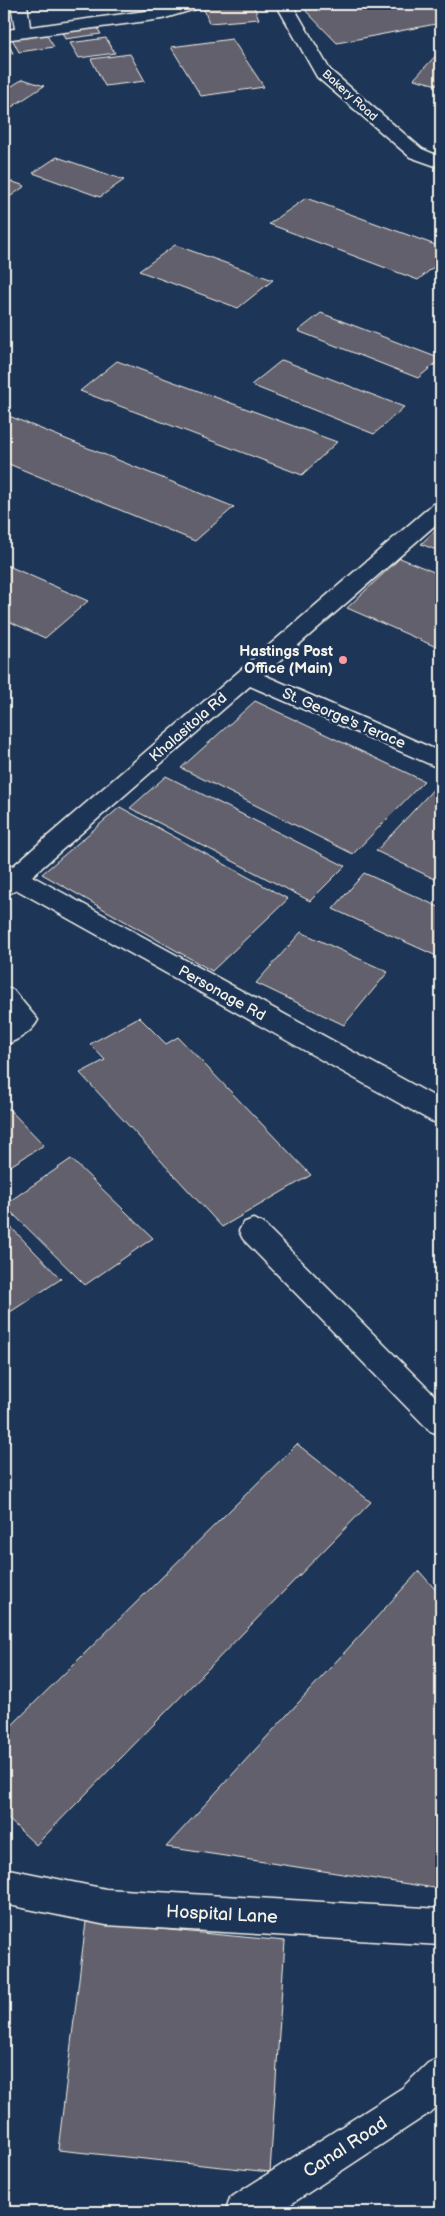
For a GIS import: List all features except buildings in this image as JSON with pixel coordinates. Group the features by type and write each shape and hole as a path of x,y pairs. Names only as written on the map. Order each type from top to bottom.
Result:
{"street":[{"path":"19,4 24,31"},
{"path":"4,34 162,14 196,4"},
{"name":"Bakery Road","path":"284,4 323,73 416,153 441,163"},
{"name":"Khalasitola Rd","path":"8,880 441,509"},
{"name":"St. George's Terace","path":"246,676 441,760"},
{"name":"Personage Rd","path":"8,880 441,1114"},
{"path":"4,997 25,1020 4,1035"},
{"path":"253,1231 441,1422"},
{"name":"Hospital Lane","path":"4,1886 106,1907 441,1927"},
{"name":"Canal Road","path":"244,2212 415,2101 441,2076"}],"place":[{"name":"Hastings Post Office (Main)","path":"343,660"}]}
